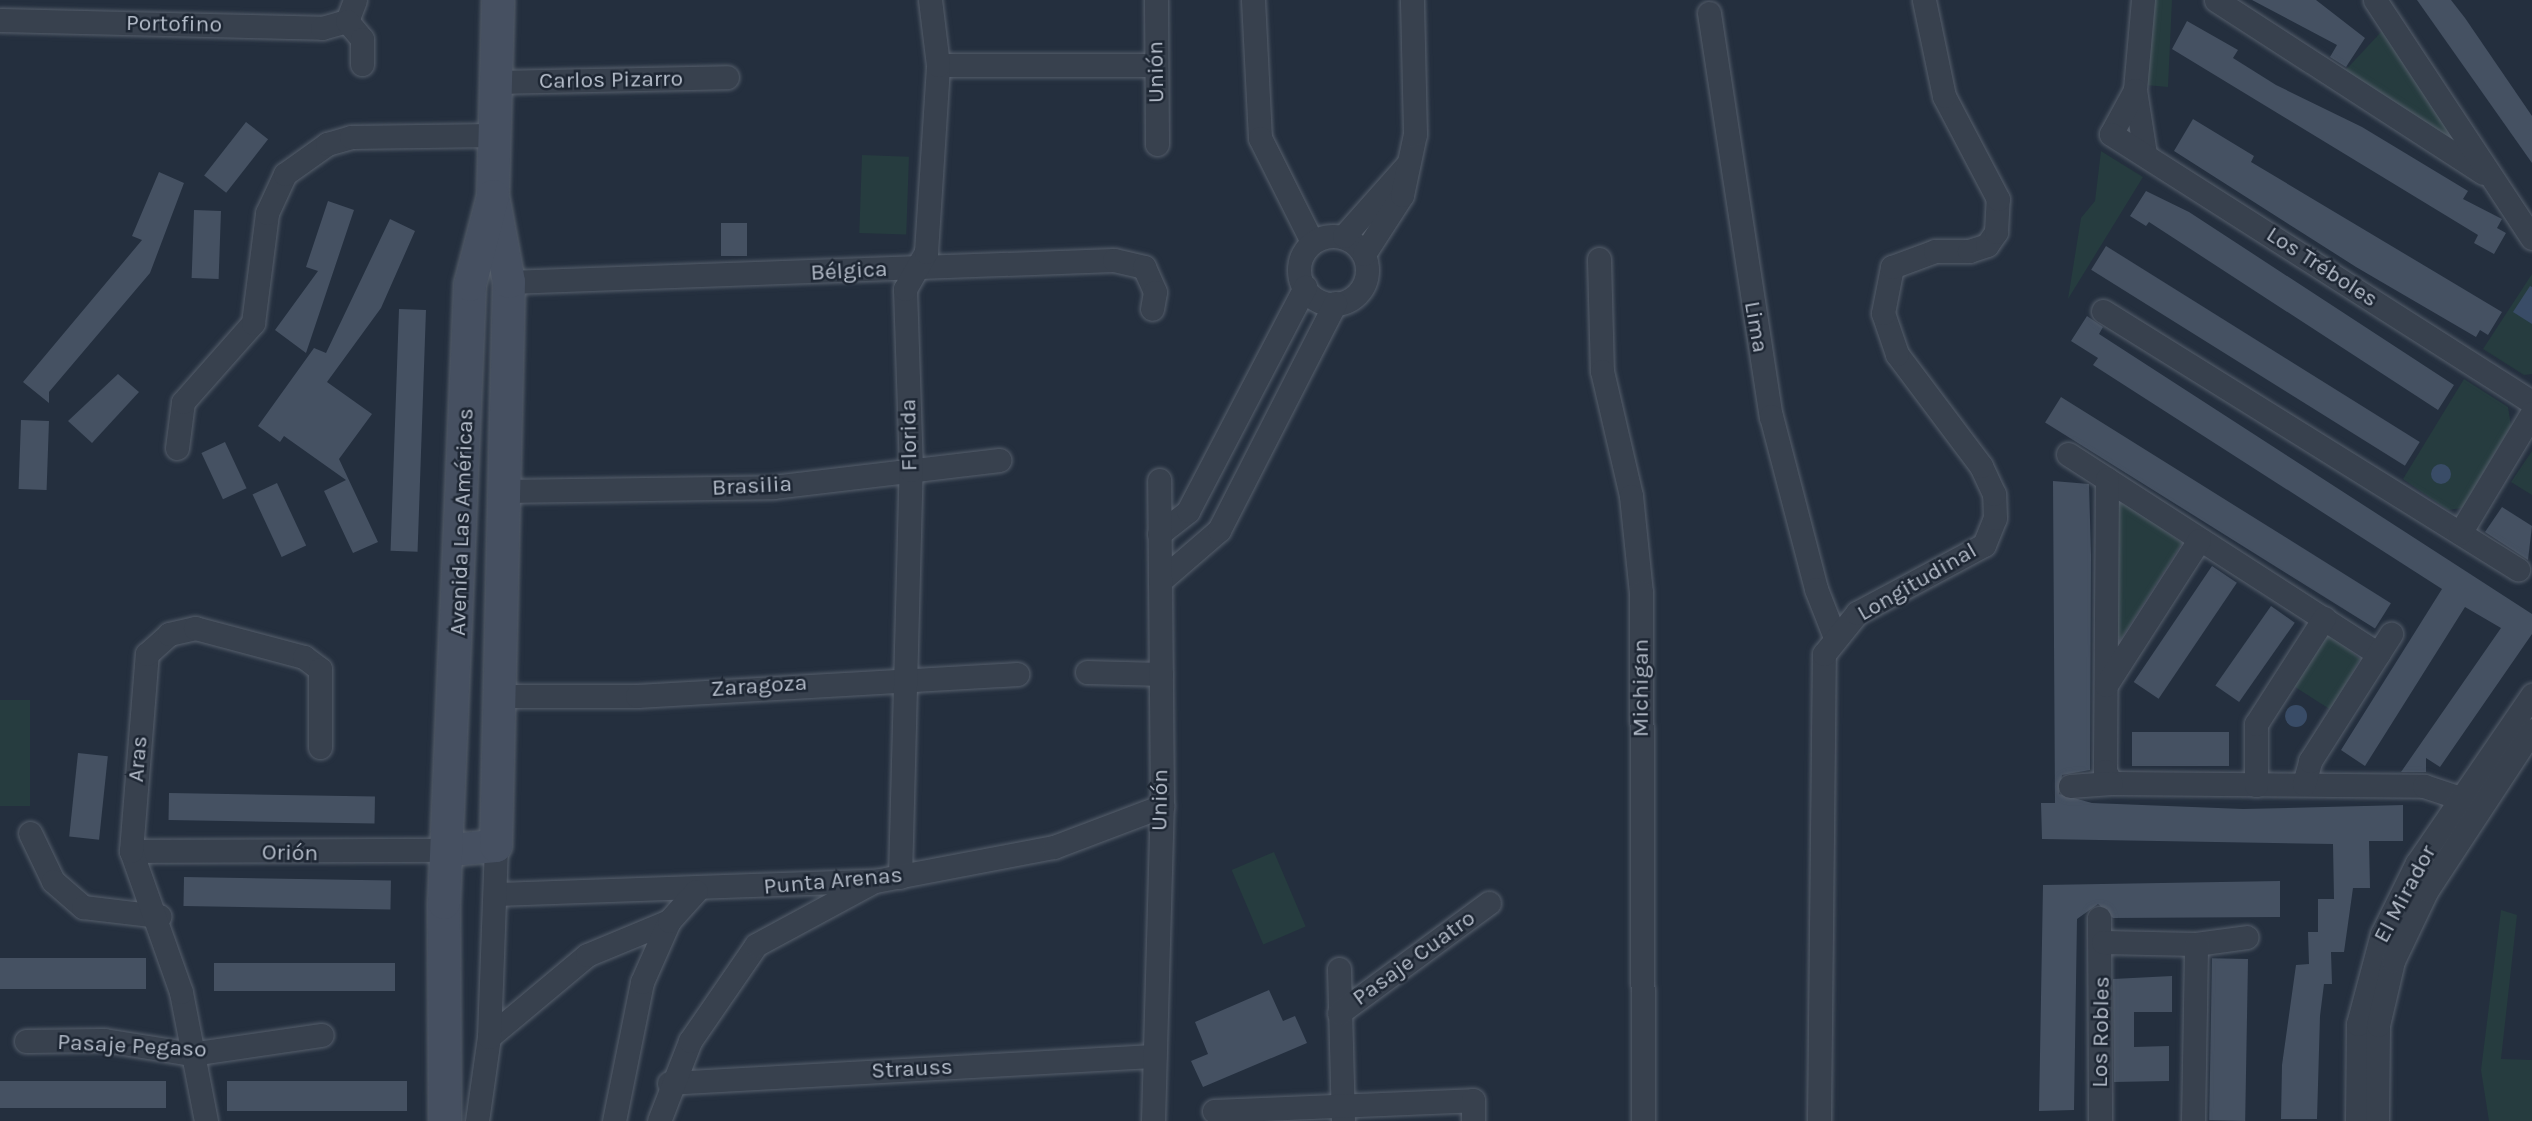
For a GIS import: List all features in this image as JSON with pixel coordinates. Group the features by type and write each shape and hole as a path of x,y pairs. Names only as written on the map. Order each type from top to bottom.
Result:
{"street":[{"name":"Avenida Las Américas","path":"477,1121 489,1037 495,894 509,282 493,196 498,0"},
{"name":"Florida","path":"900,877 911,470 905,289 914,268 926,252 938,65 930,0"},
{"name":"Unión","path":"1156,0 1157,145"},
{"path":"1253,0 1260,138 1312,242"},
{"path":"1364,254 1402,195 1415,134 1412,0"},
{"name":"Longitudinal","path":"1819,1121 1821,686 1824,654 1834,635 1892,592 1948,569 1984,545 1995,518 1994,494 1981,466 1897,354 1883,313 1892,267 1935,251 1969,251 1987,245 1996,232 1998,199 1944,96 1924,0"},
{"path":"2143,0 2135,90 2145,155"},
{"path":"2216,0 2483,173"},
{"path":"2375,0 2483,173 2532,238"},
{"name":"Portofino","path":"0,20 322,28 351,10 362,40 362,64"},
{"name":"Lima","path":"1709,13 1772,416 1816,589 1834,635"},
{"path":"938,65 1156,65"},
{"name":"Carlos Pizarro","path":"495,82 727,77"},
{"name":"Los Tréboles","path":"2135,90 2111,134 2532,402"},
{"path":"177,448 183,402 253,323 267,213 285,174 327,145 351,137 493,135"},
{"path":"1159,534 1188,512 1304,288 1300,258 1312,242 1344,236 1407,165"},
{"name":"Avenida Las Américas","path":"445,1121 450,850 471,285 493,196"},
{"path":"1304,288 1325,304 1335,303 1361,291 1368,274 1364,254 1344,236"},
{"name":"Michigan","path":"1599,259 1602,371 1631,496 1641,592 1643,1121"},
{"name":"Bélgica","path":"509,282 1114,260 1144,267 1155,292 1152,309"},
{"path":"1160,581 1219,530 1335,303"},
{"path":"2103,311 2518,569"},
{"path":"2460,533 2532,413"},
{"path":"1230,430 1262,446"},
{"path":"2067,454 2378,654"},
{"name":"Brasilia","path":"503,491 773,487 999,460"},
{"path":"2107,479 2105,771 2111,783"},
{"name":"Unión","path":"1153,1121 1162,806 1159,480"},
{"path":"1188,512 1219,530"},
{"path":"2105,685 2199,540"},
{"path":"2256,785 2256,724 2324,618"},
{"name":"Aras","path":"206,1121 159,916 131,851 147,654 169,634 195,628 304,657 320,669 320,747"},
{"path":"2304,784 2310,761 2391,634"},
{"path":"1087,671 1161,674"},
{"name":"Zaragoza","path":"500,696 637,696 904,677 1017,674"},
{"name":"El Mirador","path":"2377,1121 2378,1025 2393,961 2472,801 2532,695"},
{"name":"El Mirador","path":"2357,1121 2355,1055 2371,964 2417,863 2532,730"},
{"path":"2070,786 2111,783 2424,786 2472,801"},
{"name":"Punta Arenas","path":"495,894 696,891 875,881 1054,847 1162,806"},
{"path":"30,833 53,881 83,907 159,916"},
{"path":"450,850 496,846"},
{"name":"Orión","path":"131,851 450,850"},
{"path":"659,1121 669,1083 756,945 875,881"},
{"path":"614,1121 642,982 669,921 696,891"},
{"name":"Pasaje Cuatro","path":"1339,1013 1489,903"},
{"name":"Los Robles","path":"2099,918 2103,942 2100,1121"},
{"path":"489,1037 587,955 669,921"},
{"name":"Los Robles","path":"2103,942 2196,944 2247,937"},
{"path":"2193,1121 2196,944"},
{"path":"1339,969 1343,1113"},
{"name":"Pasaje Pegaso","path":"26,1041 104,1040 191,1054 322,1035"},
{"name":"Strauss","path":"669,1083 1154,1056"},
{"path":"1214,1111 1343,1113 1473,1100 1473,1121"}],"green space":[{"path":"2153,0 2172,0 2168,87 2145,85"},
{"path":"2382,31 2461,150 2341,75"},
{"path":"2101,151 2143,177 2068,299 2081,218 2095,201"},
{"path":"862,155 909,157 906,235 859,233"},
{"path":"2532,274 2532,374 2524,375 2483,349"},
{"path":"2464,379 2508,407 2511,426 2462,508 2448,510 2403,479"},
{"path":"2532,451 2532,495 2511,482"},
{"path":"2126,501 2182,543 2121,639 2115,636 2117,504"},
{"path":"2330,634 2360,659 2331,710 2292,685 2322,636"},
{"path":"0,700 30,700 30,806 0,806"},
{"path":"1274,852 1306,927 1263,945 1232,870"},
{"path":"2501,910 2517,915 2501,1059 2532,1060 2532,1121 2489,1121 2481,1070"}],"water":[{"path":"2530,286 2532,287 2532,324 2513,312"},
{"path":"2441,464 2448,467 2451,474 2448,481 2441,484 2434,481 2431,474 2434,467"},
{"path":"2296,705 2304,708 2307,716 2304,724 2296,727 2288,724 2285,716 2288,708"}],"building":[{"path":"2252,0 2316,0 2365,38 2346,67 2330,57 2337,45"},
{"path":"2417,0 2451,0 2465,18 2532,116 2532,163"},
{"path":"2187,21 2238,50 2233,58 2276,85 2362,127 2468,191 2463,199 2502,219 2497,228 2506,233 2494,254 2474,243 2478,235 2172,49"},
{"path":"2193,119 2254,156 2251,162 2502,312 2488,335 2480,330 2476,337 2356,267 2174,151"},
{"path":"246,122 268,139 226,193 204,176"},
{"path":"159,172 184,183 150,273 49,392 49,403 23,382 142,240 132,236"},
{"path":"2146,191 2189,212 2454,385 2438,410 2149,222 2146,226 2130,216"},
{"path":"328,201 354,210 306,353 275,330 318,271 306,267"},
{"path":"194,210 221,211 219,279 192,278"},
{"path":"390,219 415,231 381,308 327,382 372,414 339,459 378,542 353,553 324,491 346,480 284,436 280,442 258,426 314,348 326,353"},
{"path":"721,223 747,223 747,256 721,256"},
{"path":"2106,246 2420,442 2405,466 2091,270"},
{"path":"399,309 426,310 418,552 391,551"},
{"path":"2087,316 2103,327 2099,334 2532,614 2532,634 2440,767 2426,758 2426,772 2401,772 2501,628 2465,607 2365,766 2341,750 2442,589 2093,365 2098,358 2071,341"},
{"path":"118,374 139,392 92,443 68,421"},
{"path":"2061,397 2391,603 2375,629 2045,422"},
{"path":"21,420 49,421 47,490 19,489"},
{"path":"225,442 247,488 223,499 201,453"},
{"path":"2053,481 2089,484 2091,555 2090,770 2062,775 2059,794 2092,803 2243,809 2403,805 2403,841 2369,841 2370,888 2353,888 2344,952 2331,952 2332,984 2324,984 2320,1016 2317,1119 2281,1119 2282,1065 2296,965 2309,964 2308,932 2318,932 2318,899 2334,899 2333,844 2042,839 2041,803 2055,803"},
{"path":"277,483 306,546 282,557 253,494"},
{"path":"2502,507 2532,526 2528,560 2485,532"},
{"path":"2212,566 2237,583 2159,699 2134,682"},
{"path":"2271,606 2295,623 2239,702 2215,685"},
{"path":"2132,732 2229,732 2229,766 2132,766"},
{"path":"78,753 108,756 99,840 69,837"},
{"path":"169,793 375,797 374,824 169,820"},
{"path":"184,877 391,881 390,910 183,906"},
{"path":"2280,881 2280,917 2113,918 2098,904 2077,919 2074,1110 2039,1111 2043,885"},
{"path":"0,958 146,958 146,989 0,989"},
{"path":"2212,958 2248,959 2245,1121 2209,1120"},
{"path":"214,963 395,963 395,991 214,991"},
{"path":"2172,976 2172,1012 2134,1012 2134,1047 2169,1046 2169,1081 2114,1082 2113,979"},
{"path":"1269,990 1283,1021 1295,1016 1307,1043 1203,1087 1191,1061 1208,1054 1195,1022"},
{"path":"0,1081 166,1081 166,1108 0,1108"},
{"path":"227,1081 407,1081 407,1111 227,1111"}]}
